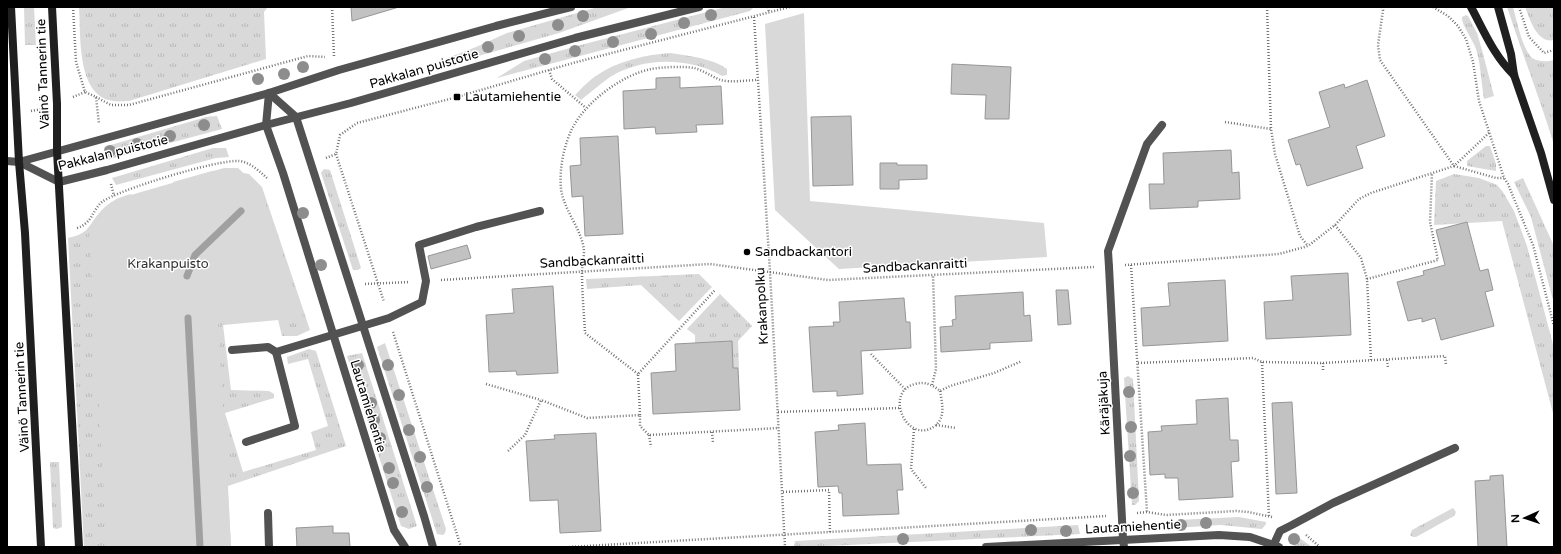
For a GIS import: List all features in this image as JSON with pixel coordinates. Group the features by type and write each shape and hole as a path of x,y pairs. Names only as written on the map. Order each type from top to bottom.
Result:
{"main road":[{"name":"Väinö Tannerin tie","path":"12,7 19,162 25,233 41,547"},
{"name":"Väinö Tannerin tie","path":"52,7 57,104 57,151 78,547"},
{"path":"1471,7 1494,51 1503,64 1514,75"},
{"path":"1498,7 1511,54 1514,75 1541,153 1554,200"}],"street":[{"name":"Pakkalan puistotie","path":"19,162 269,93 339,70 496,26 571,7"},
{"name":"Pakkalan puistotie","path":"19,162 59,182 107,170 266,124 359,101 575,38 699,7"},
{"path":"269,93 296,117"},
{"name":"Lautamiehentie","path":"269,93 266,124 283,173 394,530 405,547"},
{"name":"Lautamiehentie","path":"296,117 364,326 433,547"},
{"name":"Käräjäkuja","path":"1124,543 1121,516 1108,251 1147,144 1162,125"},
{"path":"7,161 19,162"},
{"path":"276,352 389,318 422,302 426,281 419,245 476,227 540,211"},
{"path":"232,350 268,347 276,352 295,426 246,442"},
{"path":"1276,546 1280,531 1333,503 1455,448"},
{"path":"268,513 269,547"},
{"name":"Lautamiehentie","path":"986,547 1124,543 1219,534 1250,537 1276,546"}],"path":[{"path":"73,7 76,62 85,92 111,106 129,106 308,56 334,58 341,55"},
{"path":"768,7 769,13"},
{"path":"461,547 336,154 340,135 357,123 549,70 790,7"},
{"path":"1268,7 1271,129 1275,154 1300,236 1308,246"},
{"path":"1382,7 1383,10 1378,45 1380,60 1454,166 1496,178 1504,178"},
{"path":"1433,7 1448,16 1458,26 1466,39 1473,62 1479,101 1504,178 1508,184 1532,245 1554,326"},
{"path":"1519,7 1529,37 1544,53 1554,50"},
{"name":"Krakanpolku","path":"754,17 783,492 785,547"},
{"path":"638,374 585,333 582,272 584,251 578,231 568,210 562,189 562,174 566,143 573,126 586,108 607,90 627,77 651,69 693,68 723,81 758,80"},
{"path":"549,70 552,78 586,108"},
{"path":"96,97 100,140"},
{"path":"1225,122 1271,129"},
{"name":"Sandbackanraitti","path":"350,284 426,281 710,264 828,280 1109,267 1279,254 1308,246 1335,225 1359,199 1372,193 1454,166 1490,132"},
{"path":"311,163 336,154"},
{"path":"62,231 79,228 92,218 101,203 142,184 223,162 240,160 257,168 267,179 283,173"},
{"path":"107,170 114,196"},
{"path":"1368,279 1438,260 1430,222 1432,173"},
{"path":"1335,225 1361,258 1368,279 1371,360"},
{"path":"1131,265 1147,512"},
{"path":"932,385 936,369 933,275"},
{"path":"651,447 650,436 640,426 638,374 715,290"},
{"path":"871,354 905,389"},
{"path":"1138,363 1253,358 1262,362 1323,363 1446,356 1446,365"},
{"path":"1388,360 1388,368"},
{"path":"940,391 950,386 994,373 1022,361"},
{"path":"1262,362 1269,517"},
{"path":"1323,363 1323,372"},
{"path":"918,383 932,385 940,391 943,406 941,419 936,425 927,430 914,429 905,422 899,408 902,394 905,389 907,386 918,383"},
{"path":"486,384 540,400 587,418 640,415"},
{"path":"508,451 525,436 540,400"},
{"path":"778,412 899,408"},
{"path":"936,425 956,428"},
{"path":"650,436 779,428"},
{"path":"914,429 911,469 926,488"},
{"path":"712,432 714,443"},
{"path":"783,492 829,490 830,532"},
{"path":"569,547 1121,516 1147,512 1166,515 1236,511 1281,519 1292,525 1320,547"}],"green space":[{"path":"24,7 34,7 36,45 25,45"},
{"path":"79,7 268,7 264,12 266,59 129,101 113,101 101,97 92,88 87,76 81,47"},
{"path":"598,7 631,7 559,33 447,65 445,59 507,33"},
{"path":"726,7 753,8 750,11 497,78 524,61"},
{"path":"1507,7 1513,7 1518,27 1528,54 1537,60 1554,60 1554,145 1543,110"},
{"path":"1525,7 1554,7 1554,40 1543,38 1535,30"},
{"path":"804,13 810,201 1044,223 1047,257 839,269 775,210 765,24"},
{"path":"1466,15 1477,33 1494,96 1484,99 1478,55 1462,20 1462,17"},
{"path":"670,53 714,62 727,69 727,75 722,76 695,65 666,62 651,63 623,70 610,77 581,100 575,95 593,78 613,66 641,57"},
{"path":"217,116 222,129 107,160 104,147 206,117"},
{"path":"1486,146 1490,146 1496,164 1496,171 1467,166 1467,161"},
{"path":"213,148 226,148 229,157 216,158 116,185 112,178"},
{"name":"Krakanpuisto","path":"224,168 238,168 261,190 303,317 278,317 218,322 231,547 107,547 89,231 106,208 117,199"},
{"path":"324,169 330,170 361,268 358,270 353,270 321,173"},
{"name":"Krakanpuisto","path":"226,170 249,174 262,187 310,330 297,336 282,336 278,320 223,325 231,390 269,391 274,394 274,398 225,413 243,472 316,450 311,432 328,426 308,359 288,364 287,357 309,349 316,351 346,446 228,486 231,547 84,547 68,238 81,234 85,231 104,208 118,198 131,194 134,203 176,191 173,182 212,171"},
{"path":"1454,174 1479,178 1497,185 1514,211 1527,246 1554,348 1554,417 1502,221 1434,225 1436,181"},
{"path":"1523,178 1554,246 1554,304 1531,217 1514,182"},
{"path":"699,274 712,287 679,321 641,285 587,289 586,279"},
{"path":"720,294 752,326 738,341 739,368 733,368 731,341 695,343 695,335 687,329"},
{"path":"385,343 446,529 443,535 437,534 377,347"},
{"path":"362,353 417,526 409,529 401,526 347,356"},
{"path":"1128,376 1133,379 1139,501 1135,505 1132,505 1124,378"},
{"path":"50,462 59,462 62,527 57,529 53,528"},
{"path":"1453,508 1456,512 1454,516 1416,537 1410,535 1412,530"},
{"path":"1239,517 1266,522 1266,524 1262,529 1221,525 1175,528 1177,520"},
{"path":"1078,525 1080,534 794,547 795,541"},
{"path":"1294,534 1312,547 1296,547 1289,542"}],"building":[{"path":"351,7 399,7 352,21"},
{"path":"952,64 1011,67 1009,119 985,119 986,95 951,94"},
{"path":"680,77 680,88 721,86 723,124 696,125 697,132 656,134 655,127 624,129 623,91 656,89 656,78"},
{"path":"1367,80 1385,136 1356,146 1363,168 1307,186 1300,164 1296,165 1288,140 1330,127 1319,92 1344,84 1345,88"},
{"path":"851,116 853,185 813,186 811,117"},
{"path":"618,136 623,234 585,236 583,196 572,197 570,166 581,165 580,138"},
{"path":"1231,150 1232,173 1239,172 1240,199 1198,201 1198,207 1150,209 1149,184 1164,184 1163,153"},
{"path":"880,163 897,163 897,165 927,165 927,179 899,180 899,189 880,189"},
{"path":"1467,222 1480,271 1488,269 1493,290 1485,292 1494,326 1441,340 1435,318 1422,322 1422,318 1408,321 1397,282 1424,275 1423,271 1445,265 1436,230"},
{"path":"467,245 471,258 431,269 428,256"},
{"path":"1348,273 1351,335 1266,339 1264,302 1293,300 1291,276"},
{"path":"1225,280 1228,341 1143,346 1141,308 1170,306 1168,283"},
{"path":"553,286 558,373 517,375 516,371 489,372 486,315 514,313 512,289"},
{"path":"1056,290 1068,290 1071,324 1058,325"},
{"path":"1023,292 1024,316 1030,315 1032,341 990,343 990,349 941,352 940,327 953,326 952,320 956,319 955,296"},
{"path":"904,298 906,322 910,322 911,348 861,351 863,394 837,396 837,391 813,392 809,327 834,326 833,322 840,322 839,302"},
{"path":"732,341 733,368 738,368 740,410 653,414 651,373 676,371 675,344"},
{"path":"1228,398 1230,440 1238,440 1239,461 1231,462 1233,497 1179,500 1178,478 1165,478 1165,474 1150,475 1148,432 1162,431 1161,426 1197,424 1196,400"},
{"path":"1292,402 1297,493 1276,494 1272,403"},
{"path":"865,423 867,465 901,464 903,490 897,490 899,514 843,516 842,493 839,493 838,486 818,487 815,432 839,430 838,425"},
{"path":"596,433 601,531 560,533 558,500 530,501 526,441 555,439 554,435"},
{"path":"1503,475 1507,547 1478,547 1475,481 1490,480 1490,476"},
{"path":"333,526 333,533 349,533 350,547 297,547 296,528"}],"waterway":[{"path":"187,276 195,255 241,211"},
{"path":"188,318 200,547"}],"place":[{"name":"Lautamiehentie","path":"457,97"},
{"name":"Sandbackantori","path":"747,252"}]}
